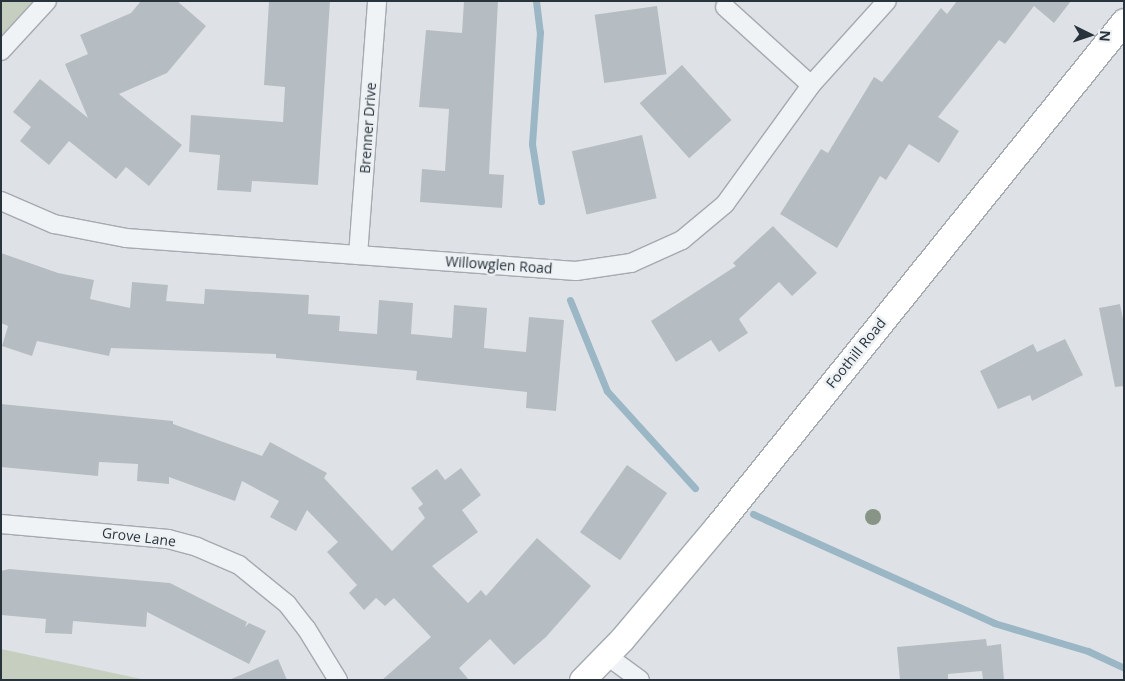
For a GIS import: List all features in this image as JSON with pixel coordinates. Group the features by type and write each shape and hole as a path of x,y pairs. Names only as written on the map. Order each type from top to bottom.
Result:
{"main road":[{"name":"Foothill Road","path":"582,680 606,655 718,525 1124,21"}],"street":[{"path":"1,51 47,1"},
{"name":"Brenner Drive","path":"358,255 378,1"},
{"name":"Willowglen Road","path":"1,201 54,224 95,234 576,271 604,269 649,257 682,240 725,204 811,85 887,1"},
{"path":"725,7 811,85"},
{"name":"Grove Lane","path":"1,524 168,539 198,547 239,565 287,604 306,628 338,680"},
{"path":"606,655 640,680"}],"green space":[{"path":"1,1 47,1 1,51"},
{"path":"1,649 146,680 1,680"}],"building":[{"path":"141,1 177,1 206,26 167,73 119,94 182,145 149,186 126,167 116,179 69,141 49,165 20,141 31,127 13,112 40,79 88,118 65,64 88,54 80,35 131,13"},
{"path":"269,1 330,1 318,185 252,181 251,192 217,190 220,155 189,152 191,115 283,122 285,87 264,85"},
{"path":"464,1 498,1 489,174 504,175 502,208 420,202 422,169 445,171 449,109 419,107 426,30 462,33"},
{"path":"957,1 1071,1 1054,23 1034,6 1005,44 999,40 938,117 959,131 939,163 909,144 886,180 880,176 837,248 780,214 821,149 828,153 874,77 882,82 941,8 947,14"},
{"path":"657,6 667,74 604,83 595,15"},
{"path":"682,65 732,120 689,158 640,103"},
{"path":"642,135 657,198 586,215 572,151"},
{"path":"773,226 817,273 792,296 779,282 739,319 748,333 719,352 711,340 676,362 651,321 736,266 733,263"},
{"path":"1,253 58,273 94,280 90,299 130,308 132,282 168,285 166,301 204,304 205,289 309,295 308,314 340,316 339,331 377,334 379,300 413,303 411,334 452,338 454,305 487,308 484,348 526,352 529,317 564,320 556,411 526,408 527,392 416,380 417,371 276,358 276,354 111,348 109,356 37,341 32,356 2,346 8,326 1,323"},
{"path":"1120,304 1124,324 1124,386 1115,387 1099,308"},
{"path":"1065,339 1083,375 1032,401 1030,395 998,409 980,371 1033,344 1037,352"},
{"path":"1,404 173,421 173,424 262,456 270,442 327,473 324,478 392,551 425,518 418,508 423,504 411,488 437,469 445,480 461,468 481,495 462,510 478,532 432,566 468,603 481,590 486,596 537,538 591,586 546,637 514,665 490,639 459,668 469,680 382,680 431,637 394,598 385,606 376,598 364,610 349,593 357,585 327,552 338,542 307,510 296,531 270,517 279,501 242,481 235,501 169,477 169,484 137,481 138,464 99,462 98,476 1,467"},
{"path":"627,465 667,493 620,560 580,532"},
{"path":"9,569 170,583 247,622 245,627 249,623 266,631 249,664 147,612 146,627 73,621 72,634 45,633 46,619 1,615 1,571"},
{"path":"986,639 987,646 1001,644 1004,680 983,680 982,671 948,674 948,680 900,680 897,647"},
{"path":"278,659 287,680 229,680"}],"waterway":[{"path":"536,1 540,32 532,144 541,201"},
{"path":"570,300 607,391 695,488"},
{"path":"753,514 994,623 1088,651 1124,668"}]}
